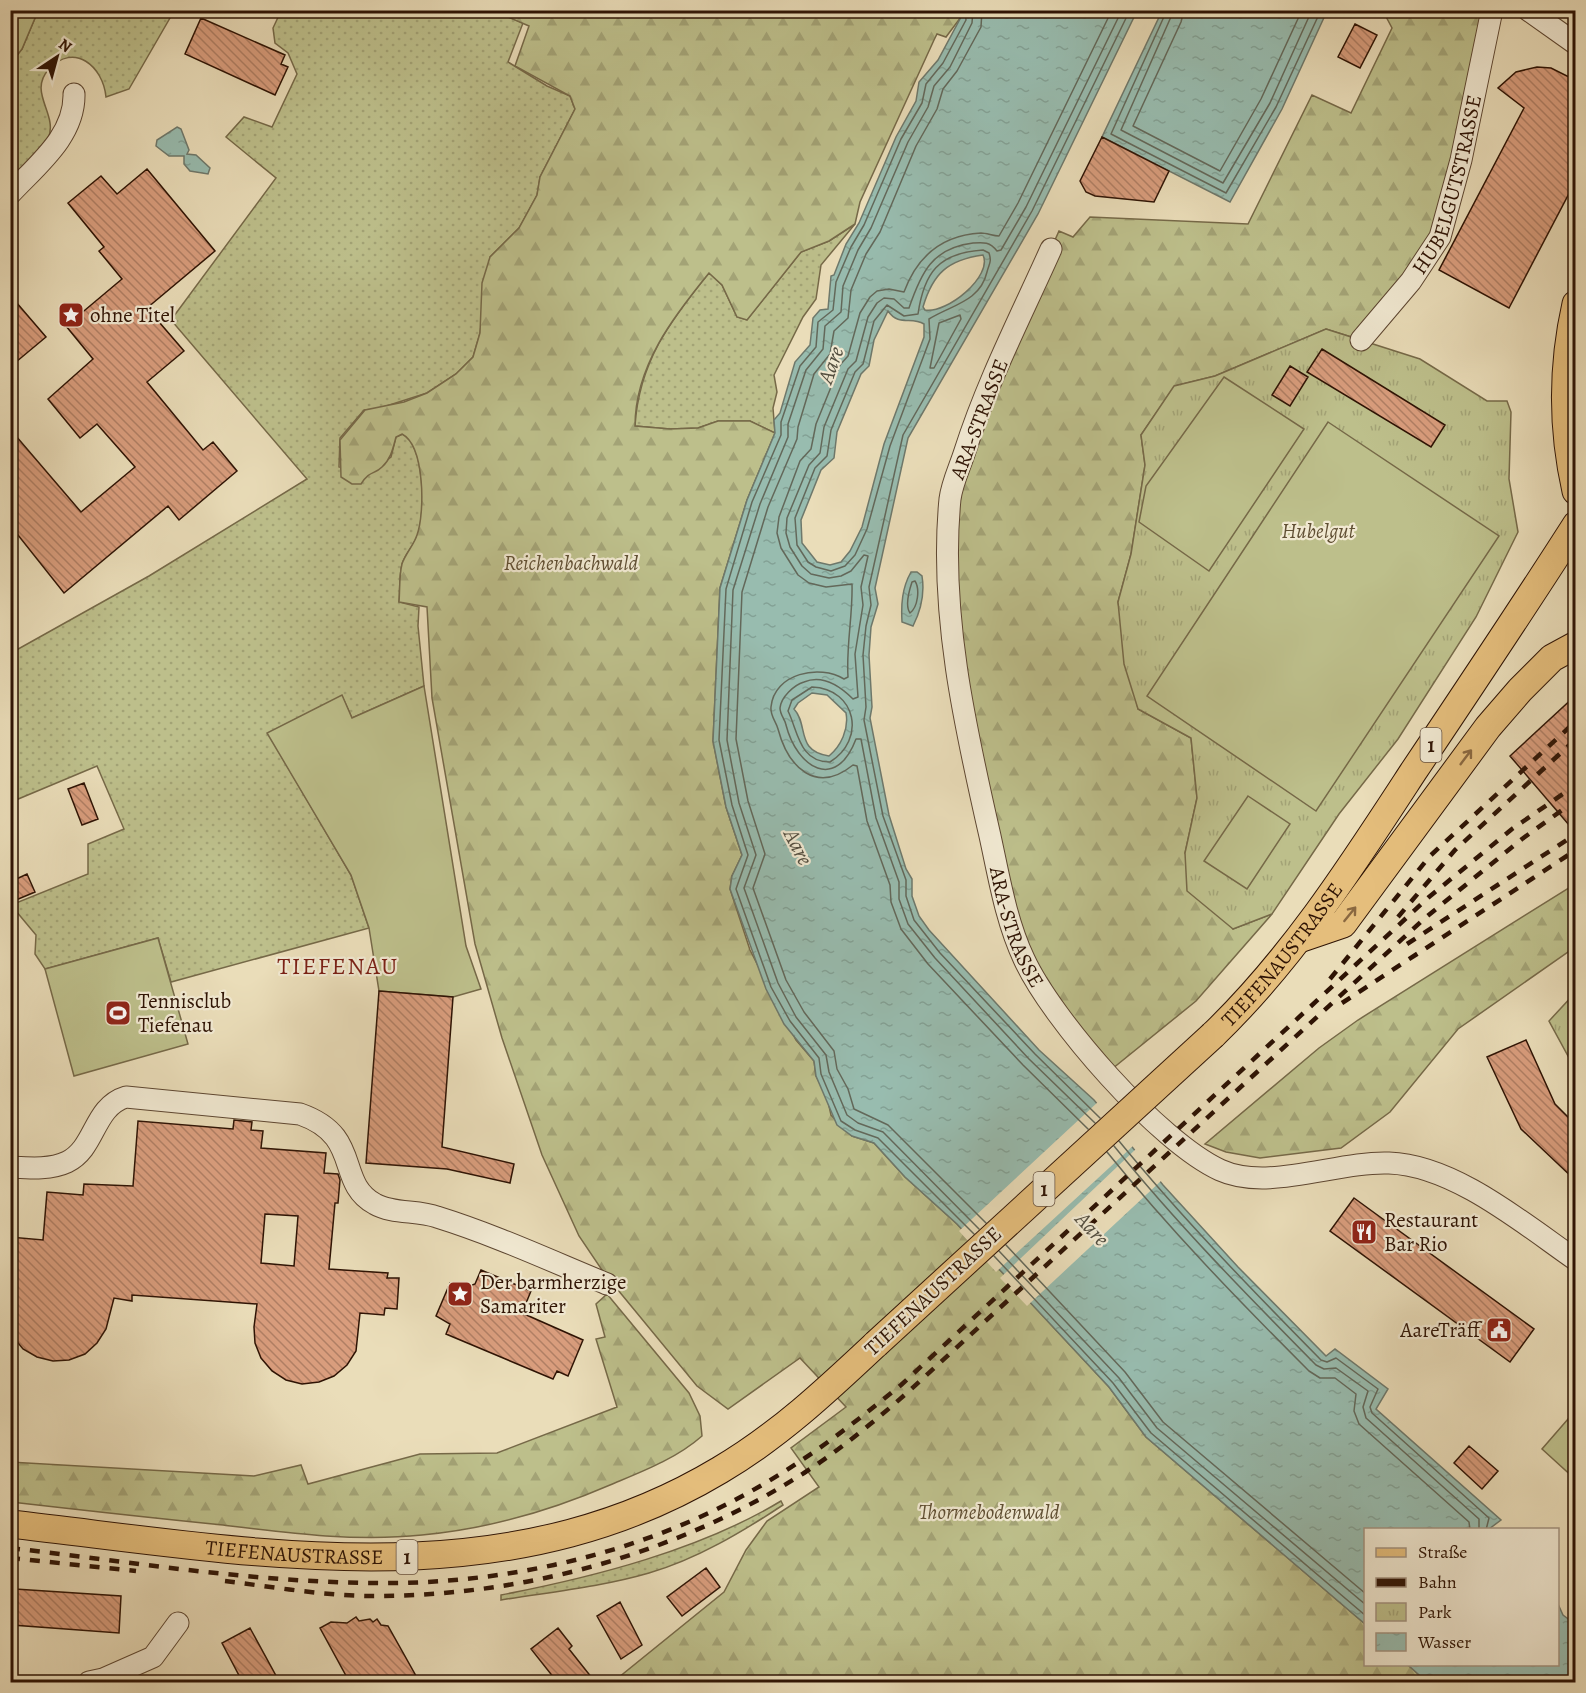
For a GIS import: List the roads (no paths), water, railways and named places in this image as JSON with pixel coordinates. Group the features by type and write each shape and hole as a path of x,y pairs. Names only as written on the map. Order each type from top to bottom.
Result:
{"main road":[{"path":"1575,304 1564,395 1575,491"},
{"name":"TIEFENAUSTRASSE","path":"10,1524 281,1553 412,1557 483,1551 592,1529 648,1508 722,1470 777,1431 828,1389 1240,1009 1299,939 1376,829 1575,525"},
{"path":"1299,939 1343,924 1488,727 1552,658 1575,645"}],"street":[{"name":"HUBELGUTSTRASSE","path":"1361,340 1411,281 1440,237 1461,160 1492,10"},
{"path":"1528,10 1575,44"},
{"path":"10,194 59,142 72,116 74,94"},
{"name":"ARA-STRASSE","path":"1051,249 976,417 950,495 948,562 964,720 1008,917 1024,960 1056,1011 1107,1073 1169,1134 1221,1170 1250,1178 1364,1163 1393,1163 1420,1168 1485,1198 1575,1260"},
{"path":"10,1167 46,1167 69,1161 87,1142 105,1109 126,1097 300,1114 322,1124 339,1141 358,1189 376,1205 435,1216 607,1284"},
{"path":"89,1683 153,1657 178,1623"}],"water":[{"name":"Aare","path":"961,11 1137,11 1038,214 908,438 875,588 878,604 871,627 869,655 872,707 870,718 889,815 906,869 912,879 912,896 919,916 929,930 1039,1050 1094,1100 1163,1185 1238,1267 1326,1356 1335,1349 1388,1389 1376,1409 1501,1520 1490,1528 1364,1528 1364,1623 1146,1437 1109,1387 957,1224 905,1177 874,1143 852,1136 837,1125 816,1076 814,1061 784,1024 766,989 730,889 732,876 742,855 726,807 713,741 720,588 747,500 775,433 774,420 780,413 795,362 810,345 813,318 820,310 828,309 831,276 834,275 846,244 859,223 896,137 916,101 919,82 938,60 961,17","holes":["983,255 984,264 975,283 956,300 934,310 925,310 923,307 927,295 937,277 944,270 960,260","888,311 896,319 924,324 924,337 884,444 862,527 850,551 841,562 830,565 817,562 802,543 801,520 821,470 834,458 837,432 861,374 869,366 874,340","812,693 827,695 846,713 843,737 829,756 811,749 794,709 798,703"]},
{"path":"1162,11 1327,11 1282,109 1230,202 1102,137"},
{"path":"177,127 181,129 189,150 187,154 196,155 210,168 208,174 190,171 184,164 184,156 169,156 156,146 157,140"},
{"path":"911,572 917,572 922,576 923,583 922,602 913,626 902,622 904,590"},
{"path":"1559,1606 1563,1615 1575,1624 1575,1682 1427,1682 1409,1666 1559,1666"}],"railway":[{"path":"1330,979 1430,856 1576,721"},
{"path":"1398,917 1455,850 1576,739"},
{"path":"10,1548 282,1579 373,1583 424,1582 475,1578 577,1559 675,1528 722,1507 802,1460 901,1385 1429,897 1512,829 1576,785"},
{"path":"225,1581 356,1596 431,1594 487,1588 598,1565 652,1548 755,1502 818,1464 896,1403 1425,918 1522,839 1576,800"},
{"path":"1407,944 1576,834"},
{"path":"1342,1003 1576,850"},
{"path":"10,1558 136,1571"}],"place":[{"name":"ohne Titel","path":"71,315"},
{"name":"Tennisclub Tiefenau","path":"118,1013"},
{"name":"Restaurant Bar Rio","path":"1364,1232"},
{"name":"Der barmherzige Samariter","path":"460,1294"},
{"name":"AareTräff","path":"1499,1330"}],"district":[{"name":"TIEFENAU","path":"338,966"}],"park label":[{"name":"Hubelgut","path":"1318,531"},
{"name":"Reichenbachwald","path":"571,563"},
{"name":"Thormebodenwald","path":"989,1512"}]}
